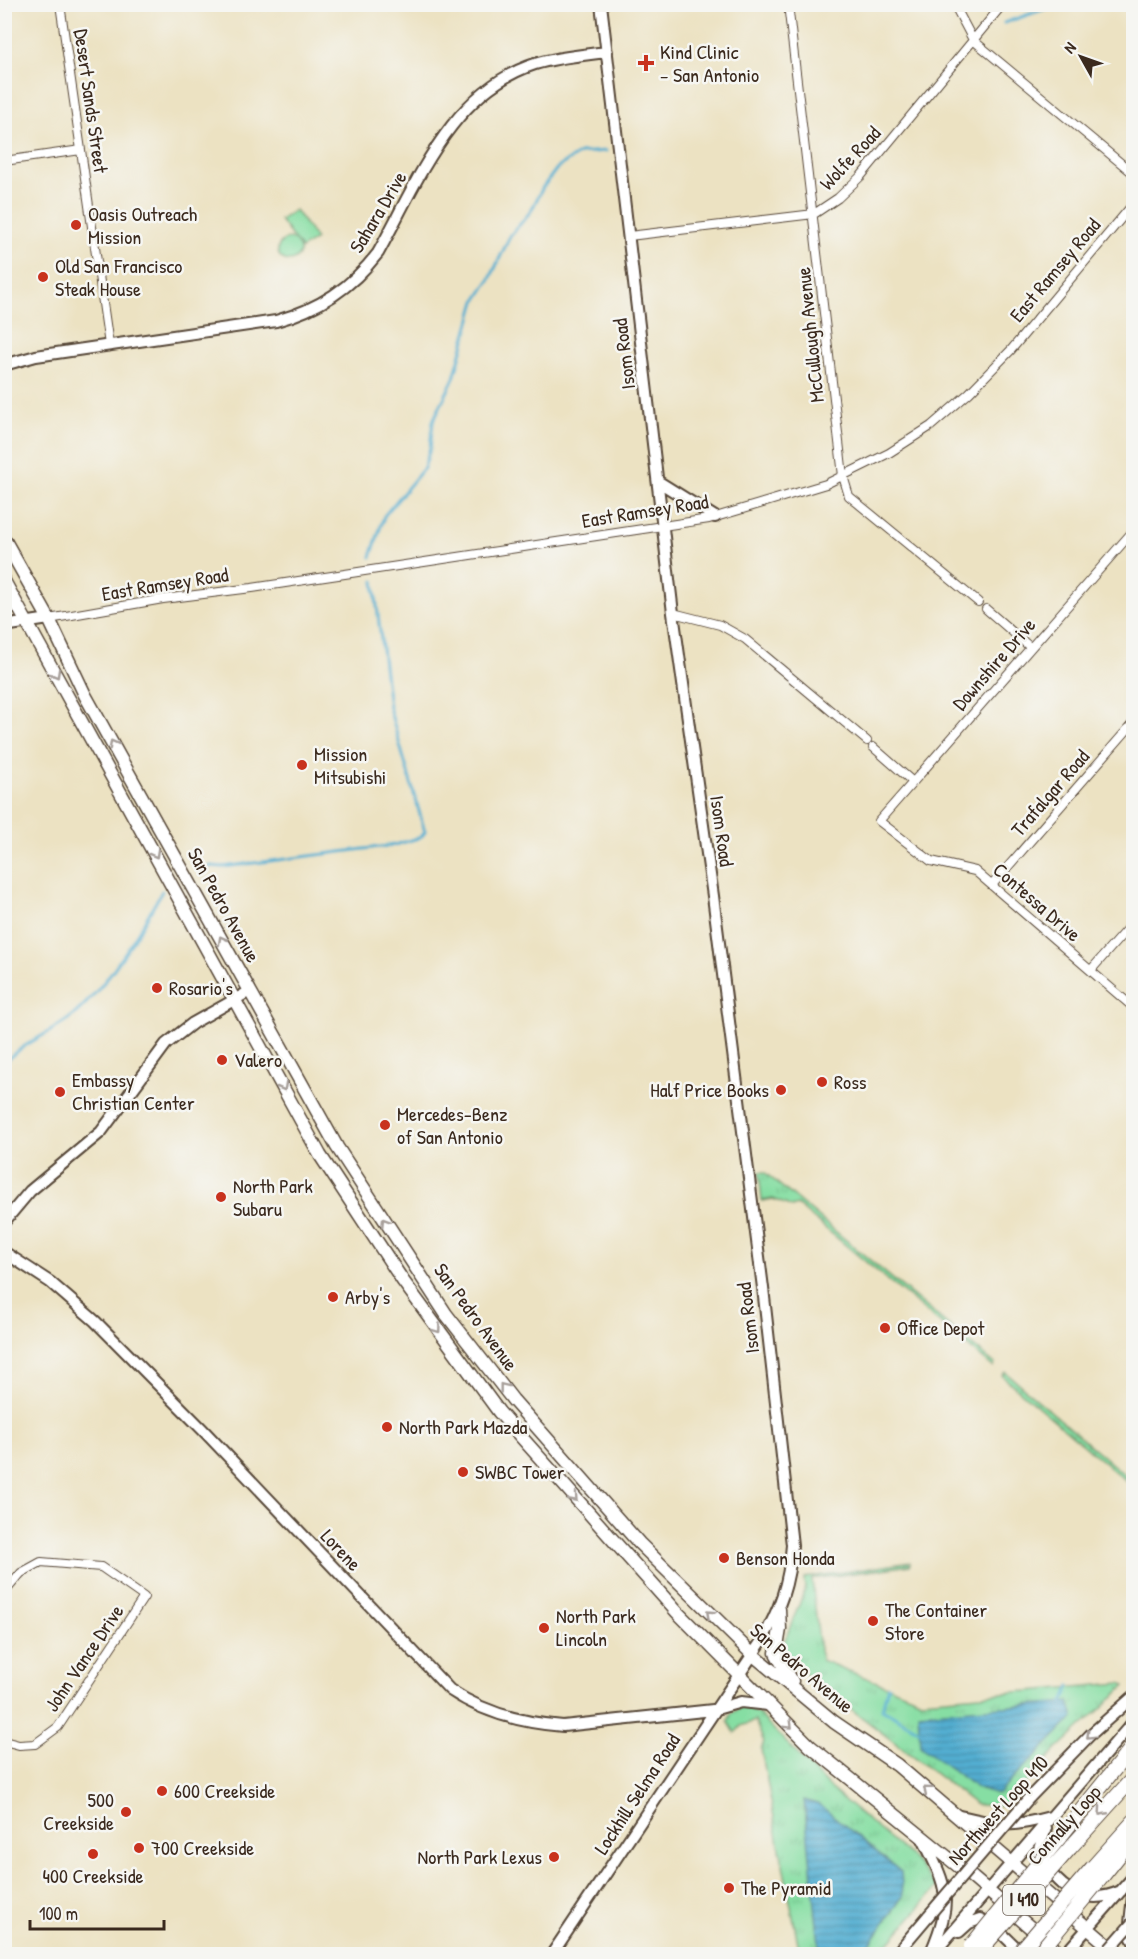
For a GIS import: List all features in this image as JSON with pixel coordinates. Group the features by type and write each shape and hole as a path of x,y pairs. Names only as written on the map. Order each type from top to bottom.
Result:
{"highway":[{"path":"973,1952 1064,1843 1134,1745"},
{"name":"Connally Loop","path":"1064,1843 1134,1777"},
{"name":"I 410","path":"1018,1954 1097,1872 1134,1821"},
{"path":"1038,1954 1097,1872 1134,1837"}],"main road":[{"name":"San Pedro Avenue","path":"4,539 49,619 79,684 337,1147 403,1252 451,1320 522,1411 639,1543 752,1654 834,1722 897,1765 1118,1954"},
{"name":"San Pedro Avenue","path":"4,581 347,1197 437,1329 508,1422 622,1552 738,1675 810,1746 1063,1954"},
{"path":"127,803 141,795"},
{"path":"508,1422 522,1411"},
{"path":"526,1444 540,1432"},
{"path":"779,1609 780,1629 776,1653 796,1690"}],"street":[{"name":"Desert Sands Street","path":"60,4 109,345"},
{"name":"Isom Road","path":"601,4 673,613 716,918 789,1523 790,1571 779,1609 752,1654"},
{"name":"McCullough Avenue","path":"788,4 843,476 849,496 978,602"},
{"path":"954,4 973,40 1134,174"},
{"name":"Wolfe Road","path":"629,236 814,214 838,198 859,178 1003,4"},
{"name":"Sahara Drive","path":"4,365 36,356 276,321 326,301 352,282 378,253 441,141 474,100 502,79 534,64 607,52"},
{"path":"4,161 81,150"},
{"name":"East Ramsey Road","path":"49,619 182,596 261,587 663,526 716,517 805,491 843,476 889,453 930,426 969,393 1011,350 1134,203"},
{"path":"659,482 716,517"},
{"name":"Downshire Drive","path":"879,821 1134,530"},
{"path":"986,609 1030,647"},
{"path":"673,613 720,625 741,636 913,782"},
{"path":"4,626 49,619"},
{"name":"Trafalgar Road","path":"992,885 1134,722"},
{"name":"Contessa Drive","path":"879,821 925,857 975,871 1134,1008"},
{"path":"1090,970 1134,921"},
{"path":"4,1222 30,1191 101,1132 166,1044 193,1023 250,991"},
{"name":"Lorene","path":"4,1252 50,1282 95,1321 203,1430 450,1690 467,1702 501,1716 563,1726 713,1710 741,1702 768,1705"},
{"name":"John Vance Drive","path":"4,1593 21,1573 41,1562 101,1568 144,1597 58,1727 35,1743 19,1745 4,1742"},
{"name":"Lockhill Selma Road","path":"552,1954 752,1654"},
{"name":"Northwest Loop 410","path":"896,1954 1029,1798 1090,1735 1134,1696"},
{"path":"933,1954 1134,1721"},
{"path":"956,1815 1000,1826 1015,1826 1051,1816"},
{"path":"1051,1816 1038,1844 1038,1852 1047,1869 1075,1893 1085,1897 1105,1898 1120,1891"},
{"path":"922,1837 946,1890 943,1924 933,1954"},
{"path":"1063,1954 1134,1876"},
{"path":"1134,1887 1129,1932 1134,1942"},
{"path":"933,1954 969,1923 980,1919 993,1925 1023,1954"},
{"path":"1105,1954 1134,1921"}],"green space":[{"path":"295,210 316,239 301,249 280,220"},
{"path":"289,239 297,242 300,250 297,258 289,261 281,258 278,250 281,242"},
{"path":"759,1172 764,1172 995,1364 993,1367 797,1205 792,1207 773,1199 762,1201"},
{"path":"1005,1372 1133,1482 1133,1487 1002,1376"},
{"path":"910,1562 910,1565 812,1579 821,1660 922,1700 1121,1683 1125,1686 1053,1753 1005,1806 976,1805 786,1659 784,1642 805,1590 804,1578"},
{"path":"740,1708 749,1709 760,1715 831,1789 915,1860 937,1887 880,1954 800,1954 761,1749 764,1742 755,1721 741,1726 735,1733 728,1721 732,1713"}],"water":[{"path":"1069,1702 1074,1717 998,1794 977,1788 920,1746 918,1713"},
{"path":"804,1800 820,1805 901,1872 903,1896 863,1954 820,1954"}],"waterway":[{"path":"1004,23 1059,4"},
{"path":"371,557 384,516 424,468 430,448 433,421 454,378 476,301 490,279 510,236 531,211 543,187 558,167 580,153 606,151"},
{"path":"199,870 211,866 223,867 395,845 421,837 425,832 389,707 374,581"},
{"path":"4,1063 19,1050 70,1018 96,992 121,959 162,891"},
{"path":"888,1686 882,1709 921,1731"},
{"path":"1063,1702 1070,1686"}],"place":[{"name":"Kind Clinic – San Antonio","path":"646,63"},
{"name":"Oasis Outreach Mission","path":"76,225"},
{"name":"Old San Francisco Steak House","path":"43,277"},
{"name":"Mission Mitsubishi","path":"302,765"},
{"name":"Rosario's","path":"157,988"},
{"name":"Valero","path":"222,1060"},
{"name":"Ross","path":"822,1082"},
{"name":"Half Price Books","path":"781,1090"},
{"name":"Embassy Christian Center","path":"60,1092"},
{"name":"Mercedes-Benz of San Antonio","path":"385,1125"},
{"name":"North Park Subaru","path":"221,1197"},
{"name":"Arby's","path":"333,1297"},
{"name":"Office Depot","path":"885,1328"},
{"name":"North Park Mazda","path":"387,1427"},
{"name":"SWBC Tower","path":"463,1472"},
{"name":"Benson Honda","path":"724,1558"},
{"name":"The Container Store","path":"873,1621"},
{"name":"North Park Lincoln","path":"544,1628"},
{"name":"600 Creekside","path":"162,1791"},
{"name":"500 Creekside","path":"126,1812"},
{"name":"700 Creekside","path":"139,1848"},
{"name":"400 Creekside","path":"93,1854"},
{"name":"North Park Lexus","path":"554,1857"},
{"name":"The Pyramid","path":"729,1888"}]}
